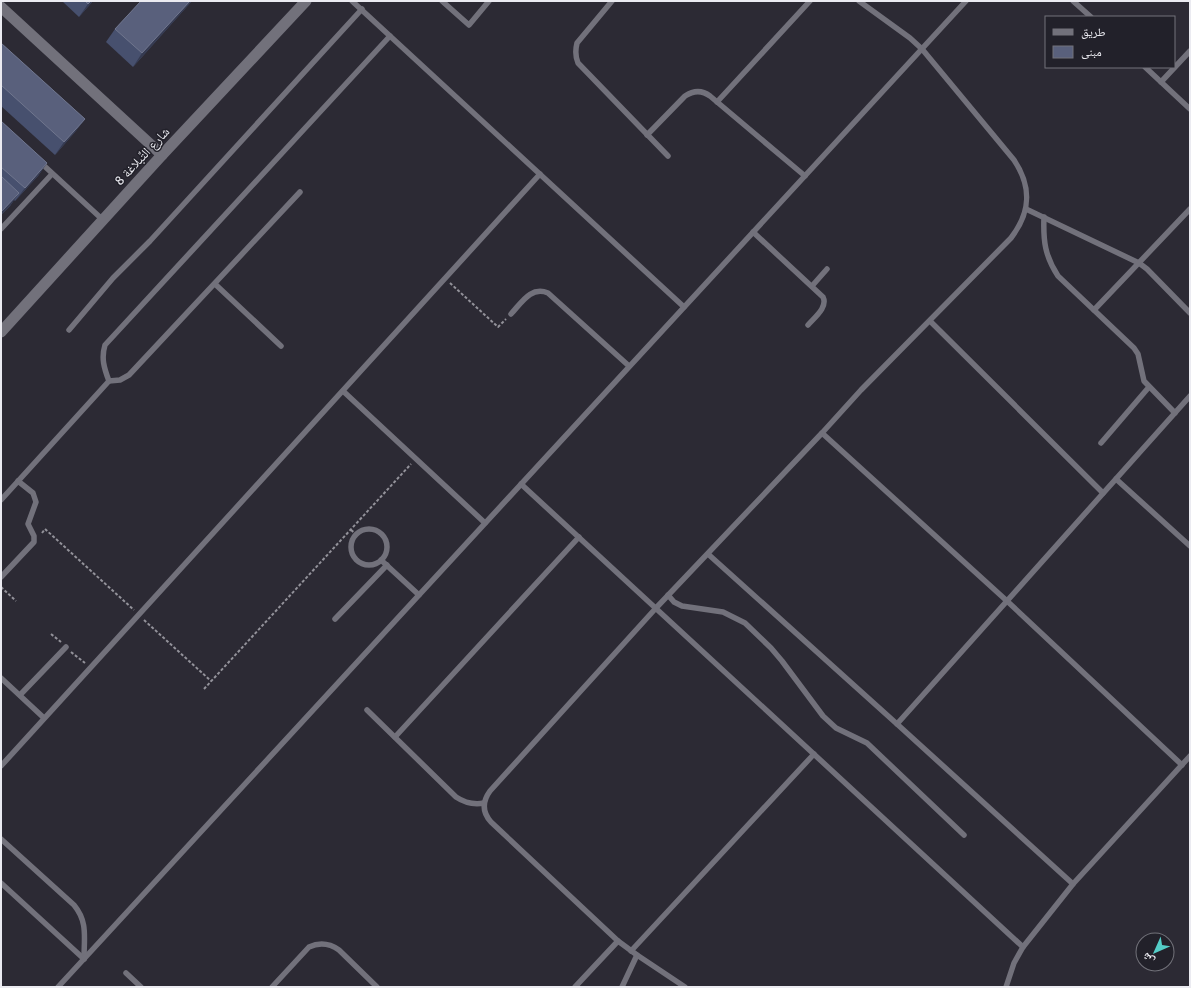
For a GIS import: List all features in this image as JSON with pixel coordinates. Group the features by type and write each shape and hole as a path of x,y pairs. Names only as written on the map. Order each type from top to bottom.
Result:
{"street":[{"name":"شارع التِّبلاغة 8","path":"1,332 162,155 306,1"},
{"path":"1,7 162,155"}],"lane":[{"path":"352,1 684,307"},
{"path":"442,1 469,25 489,1"},
{"path":"612,1 577,43 575,50 576,57 582,68 668,156"},
{"path":"718,102 810,1"},
{"path":"685,987 618,941 486,817 484,804 486,797 490,792 668,595 861,390 1011,238 1018,229 1026,209 1026,188 1024,178 1014,160 922,48 859,1"},
{"path":"58,987 966,1"},
{"path":"1073,1 1090,16"},
{"path":"69,330 110,282 150,241 362,9"},
{"path":"109,381 104,369 102,354 105,344 390,36"},
{"path":"1175,67 1190,51"},
{"path":"1146,68 1190,109"},
{"path":"1161,82 1174,68"},
{"path":"647,135 690,93 701,91 718,102 804,176"},
{"path":"35,157 103,220"},
{"path":"1,229 52,174"},
{"path":"1,766 540,174"},
{"path":"1,500 109,381 120,380 129,375 300,192"},
{"path":"1026,209 1147,268 1190,313"},
{"path":"1094,310 1189,212"},
{"path":"1044,217 1045,247 1052,267 1065,284 1134,348 1140,361 1142,377 1149,387 1175,413"},
{"path":"753,232 823,297 825,302 823,307 808,325"},
{"path":"812,286 827,270"},
{"path":"215,284 281,346"},
{"path":"511,314 529,294 541,290 548,293 629,366"},
{"path":"930,321 1103,493"},
{"path":"1101,443 1149,387"},
{"path":"343,391 485,523"},
{"path":"897,724 1190,396"},
{"path":"822,433 1007,601 1182,765"},
{"path":"1116,479 1190,546"},
{"path":"1,577 34,542 34,536 28,524 36,502 33,493 18,481"},
{"path":"521,484 1023,947"},
{"path":"370,529 378,532 384,537 386,545 385,553 381,560 375,564 367,565 359,562 353,556 351,549 352,541 356,534 362,530 370,529"},
{"path":"395,738 579,537"},
{"path":"708,554 1073,884"},
{"path":"381,560 419,595"},
{"path":"335,619 387,565"},
{"path":"668,595 674,602 682,606 722,612 745,623 782,661 829,723 867,743 964,835"},
{"path":"20,696 66,647"},
{"path":"1,678 44,718"},
{"path":"367,710 456,797 466,803 484,804"},
{"path":"631,951 814,754"},
{"path":"1006,987 1014,963 1023,947 1073,884 1190,756"},
{"path":"1,839 80,912 83,918 84,929 84,959"},
{"path":"1,883 84,959"},
{"path":"575,987 618,941"},
{"path":"272,987 309,947 324,943 339,950 377,987"},
{"path":"622,987 637,955"},
{"path":"126,974 141,987"}],"path":[{"path":"445,278 498,327 511,314"},
{"path":"204,689 416,459"},
{"path":"34,542 45,529 211,681"},
{"path":"351,530 356,534"},
{"path":"1,587 16,601"}],"building":[{"path":"141,1 190,1 142,53 115,29"},
{"path":"1,43 85,119 64,142 1,85"},
{"path":"1,121 47,163 25,188 1,167"},
{"path":"1,176 19,193 1,212"}]}
